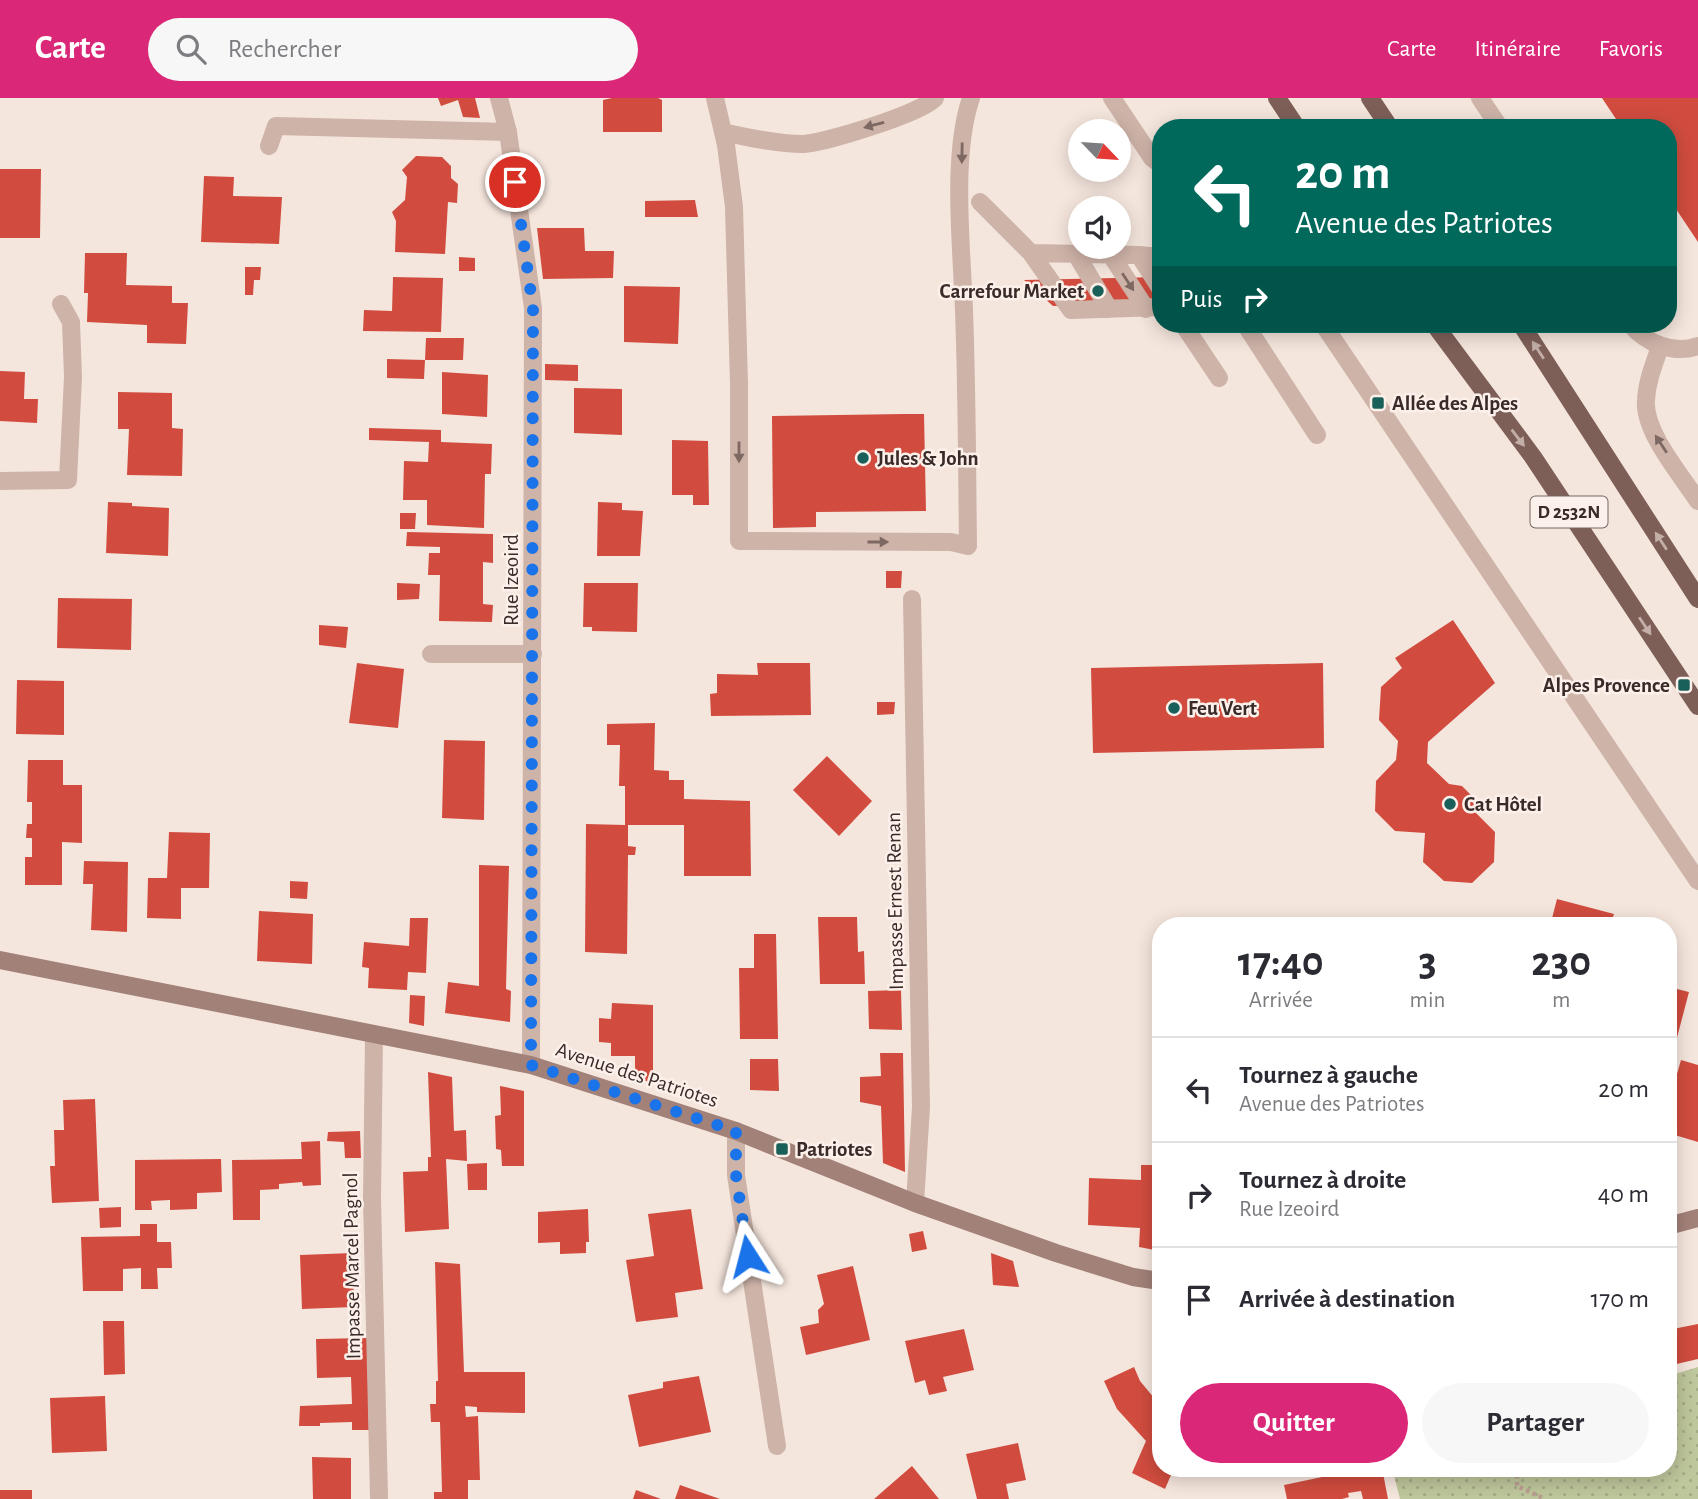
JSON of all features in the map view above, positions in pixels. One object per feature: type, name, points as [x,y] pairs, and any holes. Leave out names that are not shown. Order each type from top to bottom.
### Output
[{"type":"main road","points":[[1277,98],[1291,119]]},
{"type":"main road","points":[[1370,98],[1384,119]]},
{"type":"main road","name":"D 2532N","points":[[1441,333],[1532,457],[1698,706]]},
{"type":"main road","name":"D 2532N","points":[[1527,333],[1698,598]]},
{"type":"street","name":"Rue Izeoird","points":[[499,98],[508,132],[533,308],[531,1065]]},
{"type":"street","points":[[715,98],[734,207],[739,384],[739,541],[951,542],[968,546],[967,381],[961,209],[962,139],[971,98]]},
{"type":"street","points":[[723,132],[753,139],[806,144],[899,118],[930,104],[936,98]]},
{"type":"street","points":[[1112,98],[1152,158]]},
{"type":"street","points":[[1480,98],[1494,119]]},
{"type":"street","points":[[269,146],[276,126],[508,132]]},
{"type":"street","points":[[980,202],[1031,253],[1072,310],[1152,308]]},
{"type":"street","points":[[1031,253],[1068,254]]},
{"type":"street","points":[[1131,255],[1152,256]]},
{"type":"street","points":[[1139,255],[1152,275]]},
{"type":"street","points":[[1079,259],[1109,309]]},
{"type":"street","points":[[1114,259],[1152,307]]},
{"type":"street","points":[[0,481],[68,480],[73,377],[71,322],[61,304]]},
{"type":"street","points":[[1191,333],[1219,378]]},
{"type":"street","points":[[1251,333],[1317,435]]},
{"type":"street","points":[[1329,333],[1698,881]]},
{"type":"street","points":[[1638,333],[1660,346],[1698,346]]},
{"type":"street","points":[[1660,346],[1648,382],[1645,403],[1650,428],[1698,501]]},
{"type":"street","name":"Impasse Ernest Renan","points":[[912,599],[920,1107],[915,1203]]},
{"type":"street","points":[[431,654],[533,654]]},
{"type":"street","name":"Avenue des Patriotes","points":[[0,960],[531,1065],[736,1131],[915,1203],[1056,1253],[1133,1277],[1152,1280]]},
{"type":"street","name":"Impasse Marcel Pagnol","points":[[374,1035],[372,1199],[379,1497]]},
{"type":"street","points":[[736,1131],[736,1175],[777,1446]]},
{"type":"street","points":[[1677,1224],[1698,1219]]},
{"type":"path","points":[[1517,1477],[1517,1486],[1545,1499]]},
{"type":"green space","points":[[1698,1367],[1698,1499],[1400,1499],[1394,1477],[1677,1477],[1677,1373]]},
{"type":"building","points":[[438,98],[475,98],[480,118],[463,117],[458,100],[441,106]]},
{"type":"building","points":[[1602,98],[1698,98],[1698,242],[1677,210],[1677,119],[1616,119]]},
{"type":"building","points":[[603,100],[662,100],[662,132],[603,132]]},
{"type":"building","points":[[416,156],[442,157],[451,166],[451,178],[458,184],[457,203],[448,202],[445,254],[395,252],[396,221],[392,212],[405,200],[407,177],[402,170]]},
{"type":"building","points":[[0,169],[41,169],[40,238],[0,238]]},
{"type":"building","points":[[204,176],[234,177],[233,196],[282,197],[279,244],[201,242]]},
{"type":"building","points":[[695,200],[698,217],[645,217],[645,201]]},
{"type":"building","points":[[537,228],[584,228],[585,251],[614,251],[613,278],[543,279]]},
{"type":"building","points":[[85,253],[127,253],[126,285],[172,286],[172,303],[188,303],[186,344],[147,343],[147,325],[87,322],[88,293],[84,293]]},
{"type":"building","points":[[459,257],[475,258],[475,271],[459,271]]},
{"type":"building","points":[[245,267],[261,267],[260,280],[254,280],[253,295],[245,295]]},
{"type":"building","points":[[393,277],[443,278],[441,332],[363,331],[364,310],[392,311]]},
{"type":"building","name":"Carrefour Market","points":[[1152,277],[1152,302],[1053,306],[1024,280]]},
{"type":"building","points":[[624,286],[680,287],[678,344],[624,342]]},
{"type":"building","points":[[426,338],[464,338],[463,360],[425,360]]},
{"type":"building","points":[[387,359],[425,360],[424,379],[387,378]]},
{"type":"building","points":[[545,364],[578,365],[578,381],[545,380]]},
{"type":"building","points":[[0,371],[25,372],[24,399],[38,399],[37,423],[0,421]]},
{"type":"building","points":[[442,372],[488,375],[487,417],[442,414]]},
{"type":"building","points":[[574,388],[622,389],[622,435],[574,433]]},
{"type":"building","points":[[118,392],[172,393],[172,428],[183,429],[182,476],[127,475],[129,429],[118,429]]},
{"type":"building","name":"Jules & John","points":[[924,414],[926,511],[816,512],[816,527],[773,528],[772,416]]},
{"type":"building","points":[[369,428],[441,430],[441,442],[492,444],[491,474],[485,474],[484,528],[427,525],[427,500],[403,500],[404,461],[428,462],[429,442],[369,440]]},
{"type":"building","points":[[672,440],[708,441],[709,505],[693,505],[693,495],[672,495]]},
{"type":"building","points":[[108,502],[169,508],[168,556],[106,553]]},
{"type":"building","points":[[598,502],[622,503],[622,510],[643,511],[640,556],[597,556]]},
{"type":"building","points":[[400,513],[416,513],[415,529],[400,529]]},
{"type":"building","points":[[407,532],[493,534],[493,563],[483,562],[483,604],[493,605],[492,622],[439,621],[440,575],[428,575],[429,553],[440,553],[440,547],[406,546]]},
{"type":"building","points":[[886,571],[902,571],[901,588],[886,588]]},
{"type":"building","points":[[397,583],[420,584],[419,599],[397,600]]},
{"type":"building","points":[[584,583],[638,583],[637,632],[592,631],[592,627],[583,627]]},
{"type":"building","points":[[58,598],[132,599],[131,650],[57,648]]},
{"type":"building","points":[[1453,620],[1495,683],[1428,742],[1427,763],[1449,784],[1462,786],[1476,800],[1475,812],[1495,832],[1494,862],[1472,883],[1444,881],[1423,862],[1425,833],[1395,831],[1375,811],[1376,781],[1396,760],[1398,741],[1379,720],[1381,687],[1402,668],[1395,658]]},
{"type":"building","points":[[319,625],[348,627],[346,648],[319,645]]},
{"type":"building","points":[[357,663],[404,669],[398,728],[349,723]]},
{"type":"building","points":[[757,663],[810,663],[811,715],[711,716],[710,694],[717,693],[717,674],[758,675]]},
{"type":"building","name":"Feu Vert","points":[[1323,663],[1324,748],[1093,753],[1091,668]]},
{"type":"building","points":[[17,680],[64,681],[64,735],[16,734]]},
{"type":"building","points":[[877,702],[895,702],[894,714],[877,715]]},
{"type":"building","points":[[655,723],[654,770],[669,771],[669,780],[684,780],[684,799],[750,801],[751,876],[684,876],[684,825],[628,825],[628,846],[636,847],[635,855],[628,855],[627,954],[585,952],[586,824],[625,825],[625,786],[619,786],[620,745],[607,745],[607,724]]},
{"type":"building","points":[[444,740],[485,741],[484,820],[442,818]]},
{"type":"building","points":[[827,756],[872,801],[839,836],[793,790]]},
{"type":"building","points":[[28,760],[63,760],[63,785],[82,785],[82,843],[62,842],[62,885],[25,885],[25,857],[32,857],[32,838],[26,838],[27,824],[32,824],[32,802],[27,802]]},
{"type":"building","points":[[169,832],[210,833],[209,888],[181,888],[181,919],[147,918],[148,878],[167,878]]},
{"type":"building","points":[[84,861],[128,862],[127,932],[91,930],[93,884],[83,884]]},
{"type":"building","points":[[479,865],[509,866],[506,989],[511,991],[510,1022],[445,1013],[448,982],[479,986]]},
{"type":"building","points":[[290,881],[308,882],[307,899],[290,898]]},
{"type":"building","points":[[1557,899],[1614,914],[1613,917],[1552,917]]},
{"type":"building","points":[[259,911],[313,914],[312,964],[257,961]]},
{"type":"building","points":[[818,917],[857,917],[858,952],[864,951],[865,984],[820,984]]},
{"type":"building","points":[[410,918],[428,918],[426,973],[408,972],[407,990],[368,988],[369,968],[362,967],[364,942],[409,946]]},
{"type":"building","points":[[754,934],[776,934],[778,1039],[740,1039],[739,968],[754,968]]},
{"type":"building","points":[[1677,989],[1689,992],[1677,1038]]},
{"type":"building","points":[[901,990],[902,1030],[869,1029],[868,991]]},
{"type":"building","points":[[410,995],[425,996],[424,1026],[409,1023]]},
{"type":"building","points":[[612,1003],[653,1005],[653,1083],[635,1078],[635,1056],[611,1056],[611,1043],[599,1042],[599,1018],[611,1019]]},
{"type":"building","points":[[880,1053],[903,1053],[905,1172],[883,1163],[881,1106],[860,1102],[860,1077],[881,1076]]},
{"type":"building","points":[[750,1059],[778,1059],[779,1091],[750,1090]]},
{"type":"building","points":[[1681,1060],[1698,1065],[1698,1142],[1677,1136],[1677,1074]]},
{"type":"building","points":[[428,1072],[452,1077],[454,1131],[466,1130],[467,1161],[446,1159],[449,1229],[405,1232],[403,1172],[428,1171],[428,1157],[431,1157]]},
{"type":"building","points":[[500,1086],[524,1091],[524,1166],[502,1166],[501,1150],[496,1149],[495,1116],[501,1115]]},
{"type":"building","points":[[95,1099],[99,1201],[52,1203],[50,1166],[55,1166],[54,1130],[64,1130],[63,1100]]},
{"type":"building","points":[[360,1131],[361,1158],[345,1158],[344,1142],[327,1141],[328,1132]]},
{"type":"building","points":[[320,1141],[321,1185],[303,1186],[302,1182],[279,1184],[279,1189],[260,1190],[260,1220],[233,1220],[232,1160],[302,1159],[301,1142]]},
{"type":"building","points":[[221,1159],[222,1192],[197,1193],[197,1209],[170,1210],[170,1200],[151,1201],[152,1210],[135,1210],[135,1160]]},
{"type":"building","points":[[487,1163],[487,1190],[468,1190],[467,1164]]},
{"type":"building","points":[[1141,1165],[1152,1165],[1152,1249],[1139,1247],[1140,1228],[1088,1225],[1089,1178],[1141,1180]]},
{"type":"building","points":[[121,1207],[121,1227],[100,1228],[99,1208]]},
{"type":"building","points":[[588,1209],[589,1242],[586,1242],[586,1253],[560,1254],[560,1242],[538,1243],[538,1212]]},
{"type":"building","points":[[691,1209],[703,1289],[675,1293],[678,1317],[636,1322],[626,1260],[654,1256],[648,1214]]},
{"type":"building","points":[[140,1224],[157,1224],[157,1242],[171,1242],[172,1268],[157,1268],[158,1289],[141,1289],[141,1268],[123,1269],[123,1291],[83,1291],[81,1237],[140,1236]]},
{"type":"building","points":[[923,1231],[927,1249],[912,1252],[909,1234]]},
{"type":"building","points":[[353,1253],[354,1307],[302,1309],[300,1255]]},
{"type":"building","points":[[991,1253],[1013,1261],[1019,1287],[993,1285]]},
{"type":"building","points":[[435,1262],[460,1264],[464,1372],[525,1372],[525,1413],[477,1412],[477,1407],[465,1406],[466,1417],[478,1416],[480,1480],[468,1480],[468,1499],[434,1499],[434,1492],[442,1492],[440,1422],[431,1422],[430,1404],[436,1404],[438,1381]]},
{"type":"building","points":[[853,1266],[870,1340],[806,1355],[800,1327],[819,1323],[818,1310],[824,1304],[817,1275]]},
{"type":"building","points":[[103,1321],[124,1321],[125,1374],[104,1375]]},
{"type":"building","points":[[1698,1324],[1698,1359],[1677,1364],[1677,1328]]},
{"type":"building","points":[[964,1329],[974,1370],[943,1377],[947,1391],[929,1395],[925,1380],[915,1383],[905,1341]]},
{"type":"building","points":[[367,1338],[369,1430],[352,1430],[352,1422],[299,1426],[300,1406],[352,1404],[351,1377],[317,1378],[316,1339]]},
{"type":"building","points":[[1134,1367],[1140,1381],[1152,1395],[1152,1477],[1170,1477],[1165,1489],[1132,1473],[1146,1441],[1117,1409],[1104,1381]]},
{"type":"building","points":[[699,1376],[711,1432],[639,1447],[628,1395],[663,1388],[663,1382]]},
{"type":"building","points":[[105,1396],[107,1451],[52,1453],[50,1398]]},
{"type":"building","points":[[1018,1443],[1026,1480],[1006,1484],[1009,1499],[977,1499],[966,1454]]},
{"type":"building","points":[[312,1457],[351,1458],[351,1499],[313,1499]]},
{"type":"building","points":[[912,1466],[939,1499],[874,1499]]},
{"type":"building","points":[[1322,1477],[1384,1477],[1388,1499],[1363,1499],[1361,1491],[1348,1493],[1349,1497],[1342,1499],[1287,1499],[1284,1485]]},
{"type":"building","points":[[680,1485],[720,1499],[675,1499]]},
{"type":"building","points":[[0,1490],[32,1490],[32,1499],[0,1499]]},
{"type":"building","points":[[636,1490],[661,1499],[633,1499]]},
{"type":"place","name":"Carrefour Market","points":[[1098,291]]},
{"type":"place","name":"Allée des Alpes","points":[[1378,403]]},
{"type":"place","name":"Jules & John","points":[[863,458]]},
{"type":"place","name":"Alpes Provence","points":[[1684,685]]},
{"type":"place","name":"Feu Vert","points":[[1174,708]]},
{"type":"place","name":"Cat Hôtel","points":[[1450,804]]},
{"type":"place","name":"Patriotes","points":[[782,1149]]},
{"type":"route","points":[[515,182],[533,308],[531,1065],[736,1131],[736,1175],[748,1256]]}]
